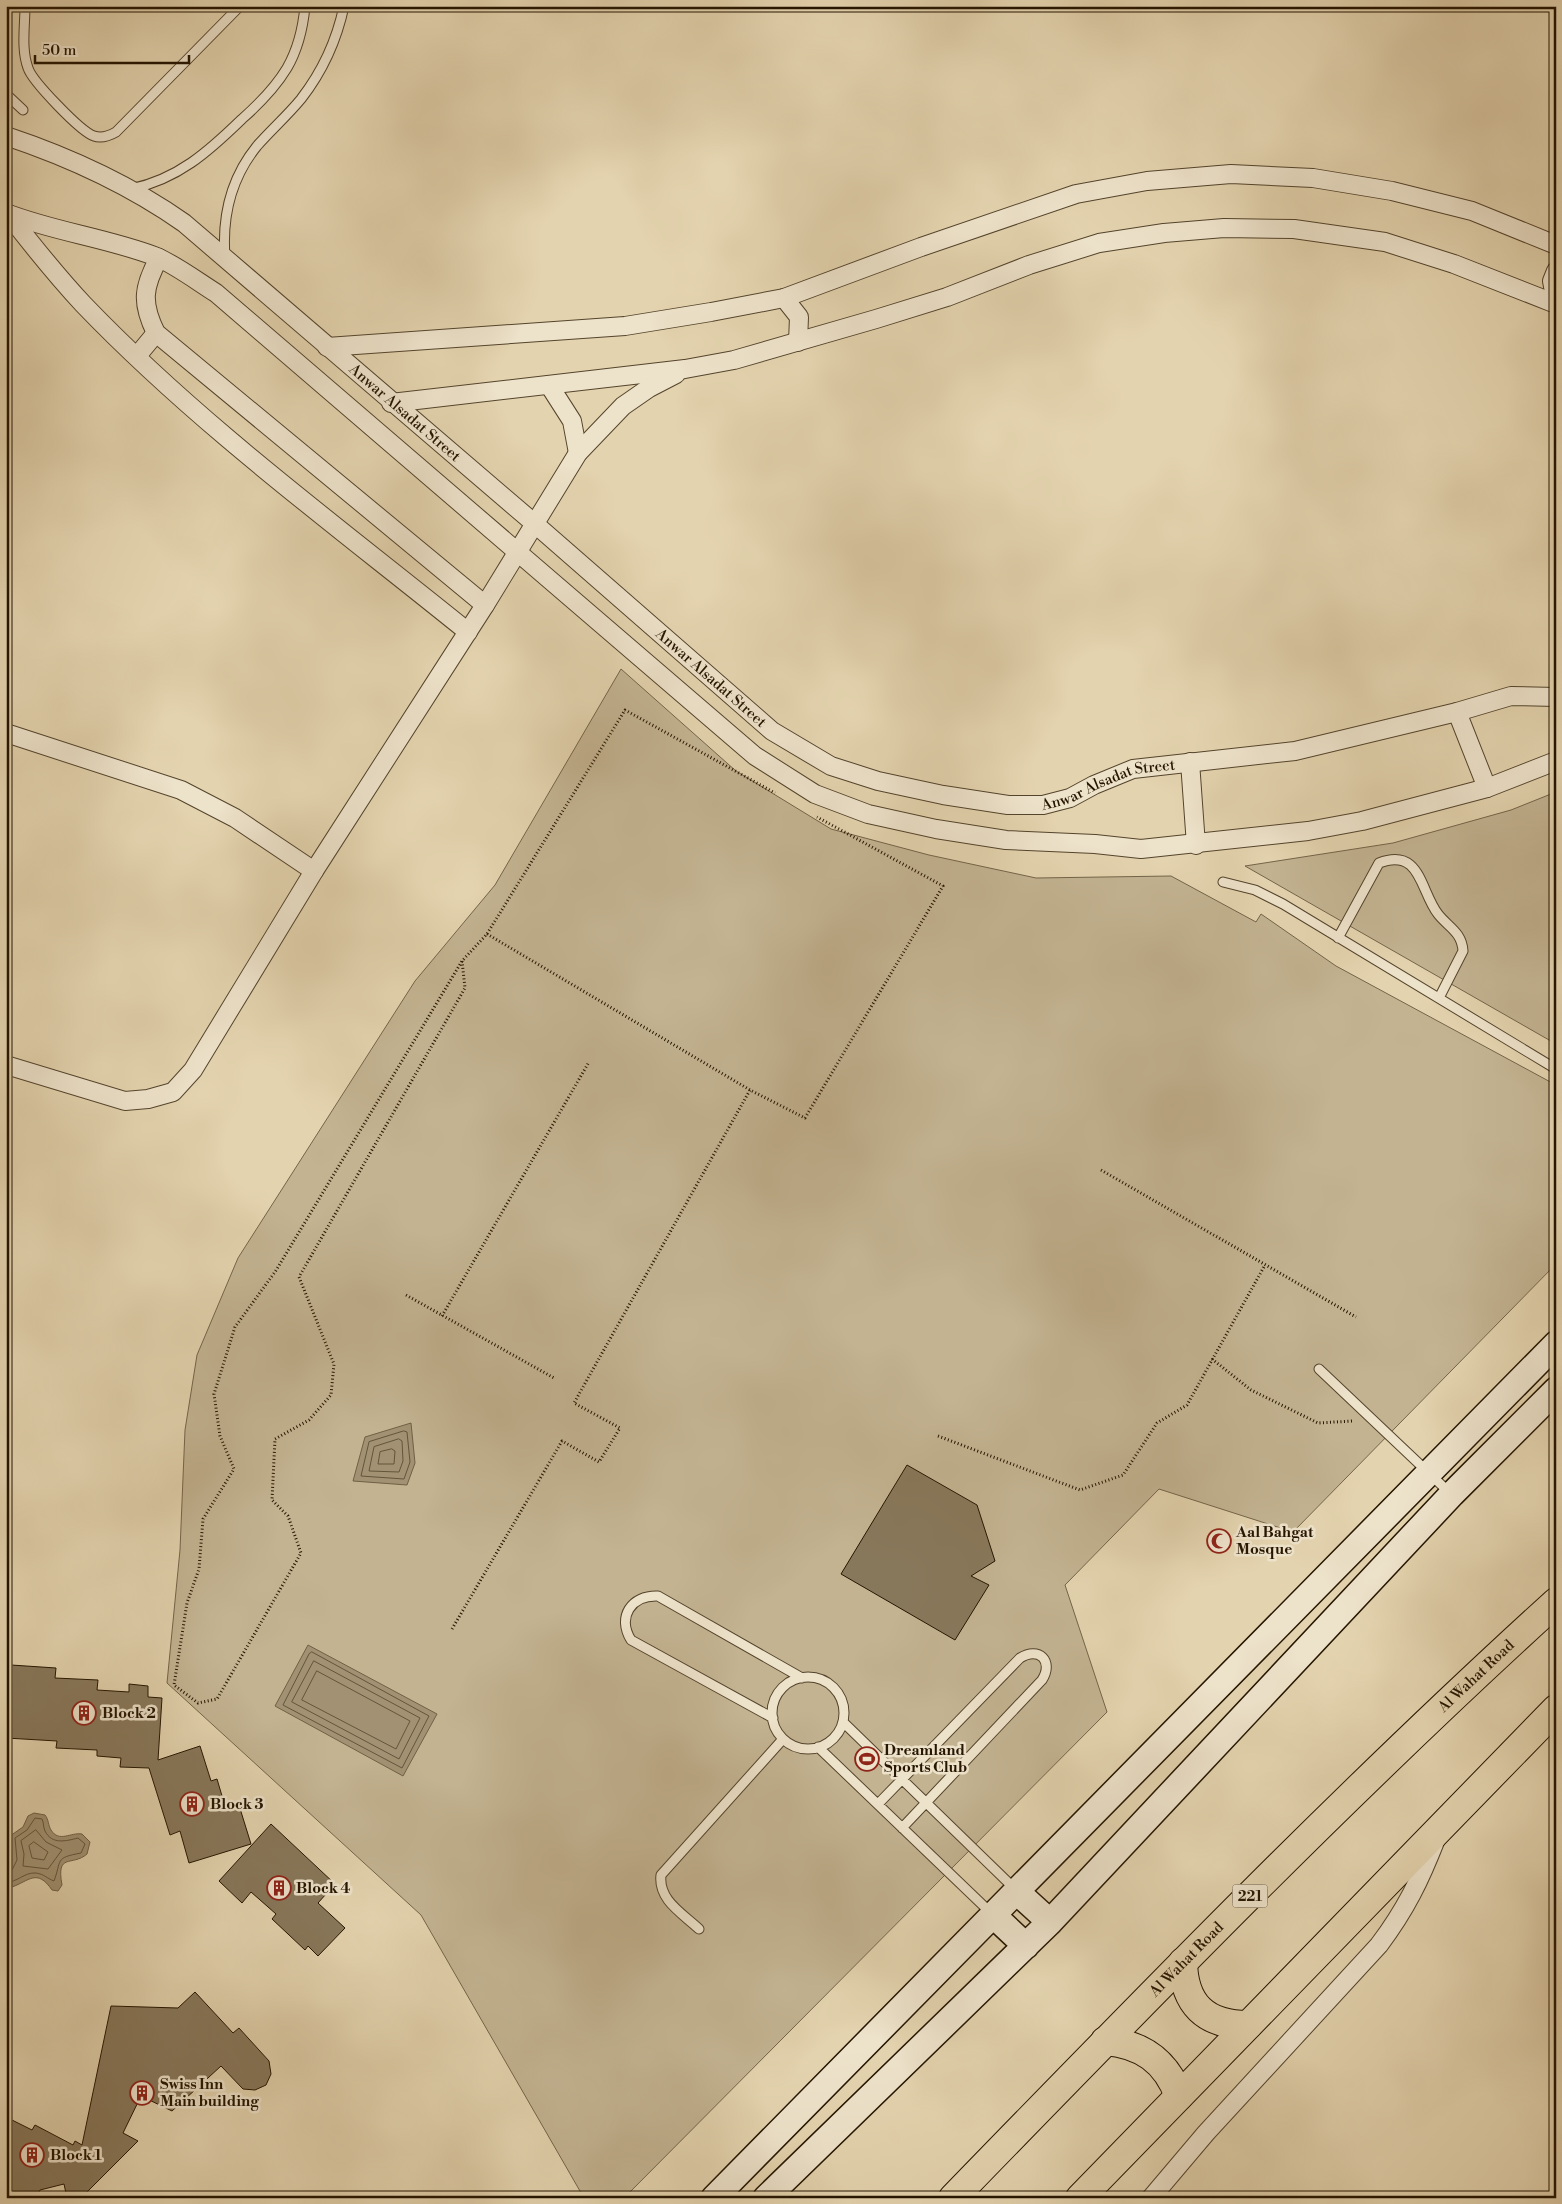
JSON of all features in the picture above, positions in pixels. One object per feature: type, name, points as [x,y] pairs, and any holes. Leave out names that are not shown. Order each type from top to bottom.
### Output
[{"type":"highway","name":"Al Wahat Road","points":[[953,2198],[1183,1962],[1455,1694],[1556,1602]]},
{"type":"highway","points":[[1080,2198],[1556,1709]]},
{"type":"highway","points":[[1183,1962],[1183,1979],[1189,1996],[1200,2010],[1214,2020],[1230,2025],[1248,2025]]},
{"type":"highway","points":[[1105,2041],[1122,2042],[1138,2047],[1152,2055],[1164,2066],[1173,2080],[1179,2096]]},
{"type":"street","name":"Anwar Alsadat Street","points":[[6,136],[55,154],[130,189],[184,223],[327,348],[536,524],[772,731],[831,766],[878,781],[944,795],[1008,805],[1043,805],[1070,798],[1094,785],[1133,769],[1295,751],[1456,712],[1511,696],[1556,697]]},
{"type":"street","points":[[327,348],[625,326],[784,298],[920,247],[1076,194],[1147,181],[1231,174],[1313,178],[1392,190],[1472,211],[1556,245]]},
{"type":"street","name":"Anwar Alsadat Street","points":[[7,214],[80,236],[114,242],[159,258],[216,293],[755,756],[815,794],[868,814],[936,829],[1006,840],[1095,844],[1141,849],[1196,845],[1308,831],[1362,821],[1487,788],[1556,762]]},
{"type":"street","points":[[7,214],[83,304],[137,356],[221,432],[468,632]]},
{"type":"street","points":[[392,403],[686,369],[734,360],[947,297],[1029,265],[1099,244],[1164,233],[1224,228],[1294,229],[1385,242],[1454,264],[1556,304]]},
{"type":"street","points":[[159,258],[149,277],[145,299],[147,316],[156,333],[485,605]]},
{"type":"street","points":[[1556,271],[1552,281],[1556,304]]},
{"type":"street","points":[[784,298],[800,318],[798,342]]},
{"type":"street","points":[[137,356],[156,333]]},
{"type":"street","points":[[6,1065],[124,1101],[148,1099],[173,1092],[193,1070],[314,871],[468,632],[578,453],[623,406],[649,388],[686,369]]},
{"type":"street","points":[[549,385],[572,420],[578,453]]},
{"type":"street","points":[[1456,712],[1487,788]]},
{"type":"street","points":[[6,733],[181,790],[235,818],[314,871]]},
{"type":"street","points":[[1190,762],[1196,845]]},
{"type":"street","points":[[714,2198],[1556,1344]]},
{"type":"street","points":[[766,2198],[1050,1922],[1452,1494],[1556,1390]]},
{"type":"street","points":[[1151,2198],[1206,2133],[1379,1945],[1402,1914],[1421,1877],[1441,1827]]},
{"type":"street","points":[[1016,1891],[1050,1922]]},
{"type":"street","points":[[993,1915],[1026,1946]]},
{"type":"lane","points":[[6,9],[9,6]]},
{"type":"lane","points":[[25,6],[25,59],[30,74],[40,87],[86,132],[97,138],[116,132],[240,6]]},
{"type":"lane","points":[[130,189],[162,180],[192,164],[267,96],[283,74],[296,50],[305,6]]},
{"type":"lane","points":[[225,257],[224,240],[228,207],[239,175],[257,147],[289,114],[314,80],[334,39],[344,6]]},
{"type":"lane","points":[[6,94],[23,110]]},
{"type":"lane","points":[[1338,938],[1379,863],[1398,860],[1408,864],[1421,877],[1431,904],[1438,915],[1458,933],[1463,944],[1463,951],[1438,998]]},
{"type":"lane","points":[[1223,882],[1255,890],[1556,1069]]},
{"type":"lane","points":[[1319,1369],[1452,1494]]},
{"type":"lane","points":[[773,1718],[631,1640],[625,1626],[628,1610],[640,1598],[658,1596],[802,1678]]},
{"type":"lane","points":[[878,1804],[1020,1658],[1027,1654],[1035,1653],[1042,1658],[1046,1665],[1047,1673],[1042,1680],[902,1828]]},
{"type":"lane","points":[[802,1678],[822,1680],[834,1688],[842,1701],[843,1722],[834,1738],[818,1747],[799,1748],[783,1739],[773,1718],[776,1697],[791,1681],[802,1678]]},
{"type":"lane","points":[[843,1722],[1016,1891]]},
{"type":"lane","points":[[699,1928],[662,1894],[661,1875],[783,1739]]},
{"type":"lane","points":[[818,1747],[993,1915]]},
{"type":"path","points":[[462,961],[465,988],[299,1277],[334,1364],[331,1395],[309,1420],[275,1439],[272,1500],[288,1516],[301,1553],[217,1699],[198,1703],[174,1684],[187,1603],[199,1569],[203,1520],[234,1469],[220,1436],[214,1394],[235,1327],[275,1272],[462,961],[487,934],[625,710],[780,796]]},
{"type":"path","points":[[487,934],[750,1090],[805,1118],[943,886],[814,815]]},
{"type":"path","points":[[442,1316],[589,1062]]},
{"type":"path","points":[[452,1629],[562,1441],[599,1462],[620,1428],[574,1403],[750,1090]]},
{"type":"path","points":[[1101,1170],[1356,1317]]},
{"type":"path","points":[[938,1436],[1080,1490],[1123,1475],[1157,1422],[1187,1404],[1265,1265]]},
{"type":"path","points":[[406,1295],[554,1378]]},
{"type":"path","points":[[1212,1359],[1251,1390],[1318,1423],[1352,1421],[1378,1425]]},
{"type":"shaded area","points":[[621,669],[736,771],[831,829],[929,855],[1036,878],[1171,876],[1256,922],[1261,914],[1336,966],[1556,1085],[1556,1264],[1293,1532],[1159,1489],[1065,1585],[1107,1712],[624,2198],[584,2198],[421,1915],[167,1683],[180,1550],[185,1430],[197,1355],[238,1258],[415,981],[495,885]]},
{"type":"shaded area","points":[[1556,792],[1556,1044],[1245,866],[1393,843],[1511,810]]},
{"type":"water","points":[[411,1423],[415,1463],[407,1485],[353,1481],[365,1437]]},
{"type":"water","points":[[308,1645],[437,1714],[403,1776],[275,1706]]},
{"type":"water","points":[[34,1813],[45,1815],[54,1834],[61,1836],[82,1834],[90,1842],[87,1854],[63,1864],[61,1868],[62,1885],[58,1891],[52,1890],[42,1879],[37,1878],[12,1887],[6,1886],[6,1870],[12,1860],[9,1846],[10,1836],[23,1827],[28,1816]]},
{"type":"building","points":[[907,1465],[977,1505],[995,1561],[971,1576],[989,1585],[955,1640],[841,1574]]},
{"type":"building","points":[[11,1665],[56,1668],[55,1678],[98,1680],[97,1690],[129,1692],[129,1684],[148,1686],[148,1697],[162,1698],[158,1760],[200,1746],[211,1781],[217,1779],[225,1806],[238,1802],[251,1844],[189,1863],[180,1831],[170,1835],[149,1768],[120,1767],[121,1758],[97,1756],[97,1750],[56,1748],[57,1741],[6,1738],[6,1670],[10,1670]]},
{"type":"building","name":"Block 4","points":[[271,1824],[335,1884],[318,1903],[345,1928],[318,1956],[308,1946],[305,1950],[272,1919],[276,1914],[251,1892],[242,1903],[219,1881]]},
{"type":"building","name":"Swiss Inn Main building","points":[[195,1992],[233,2033],[239,2028],[269,2061],[271,2074],[266,2085],[255,2090],[243,2089],[221,2066],[172,2111],[141,2096],[123,2133],[138,2141],[81,2198],[67,2198],[64,2184],[40,2190],[36,2198],[6,2198],[6,2117],[32,2130],[35,2125],[73,2145],[75,2141],[82,2145],[111,2006],[178,2008]]},
{"type":"place","name":"Aal Bahgat Mosque","points":[[1219,1541]]},
{"type":"place","name":"Block 2","points":[[84,1713]]},
{"type":"place","name":"Dreamland Sports Club","points":[[867,1759]]},
{"type":"place","name":"Block 3","points":[[192,1804]]},
{"type":"place","name":"Block 4","points":[[279,1888]]},
{"type":"place","name":"Swiss Inn Main building","points":[[142,2093]]},
{"type":"place","name":"Block 1","points":[[32,2155]]}]
